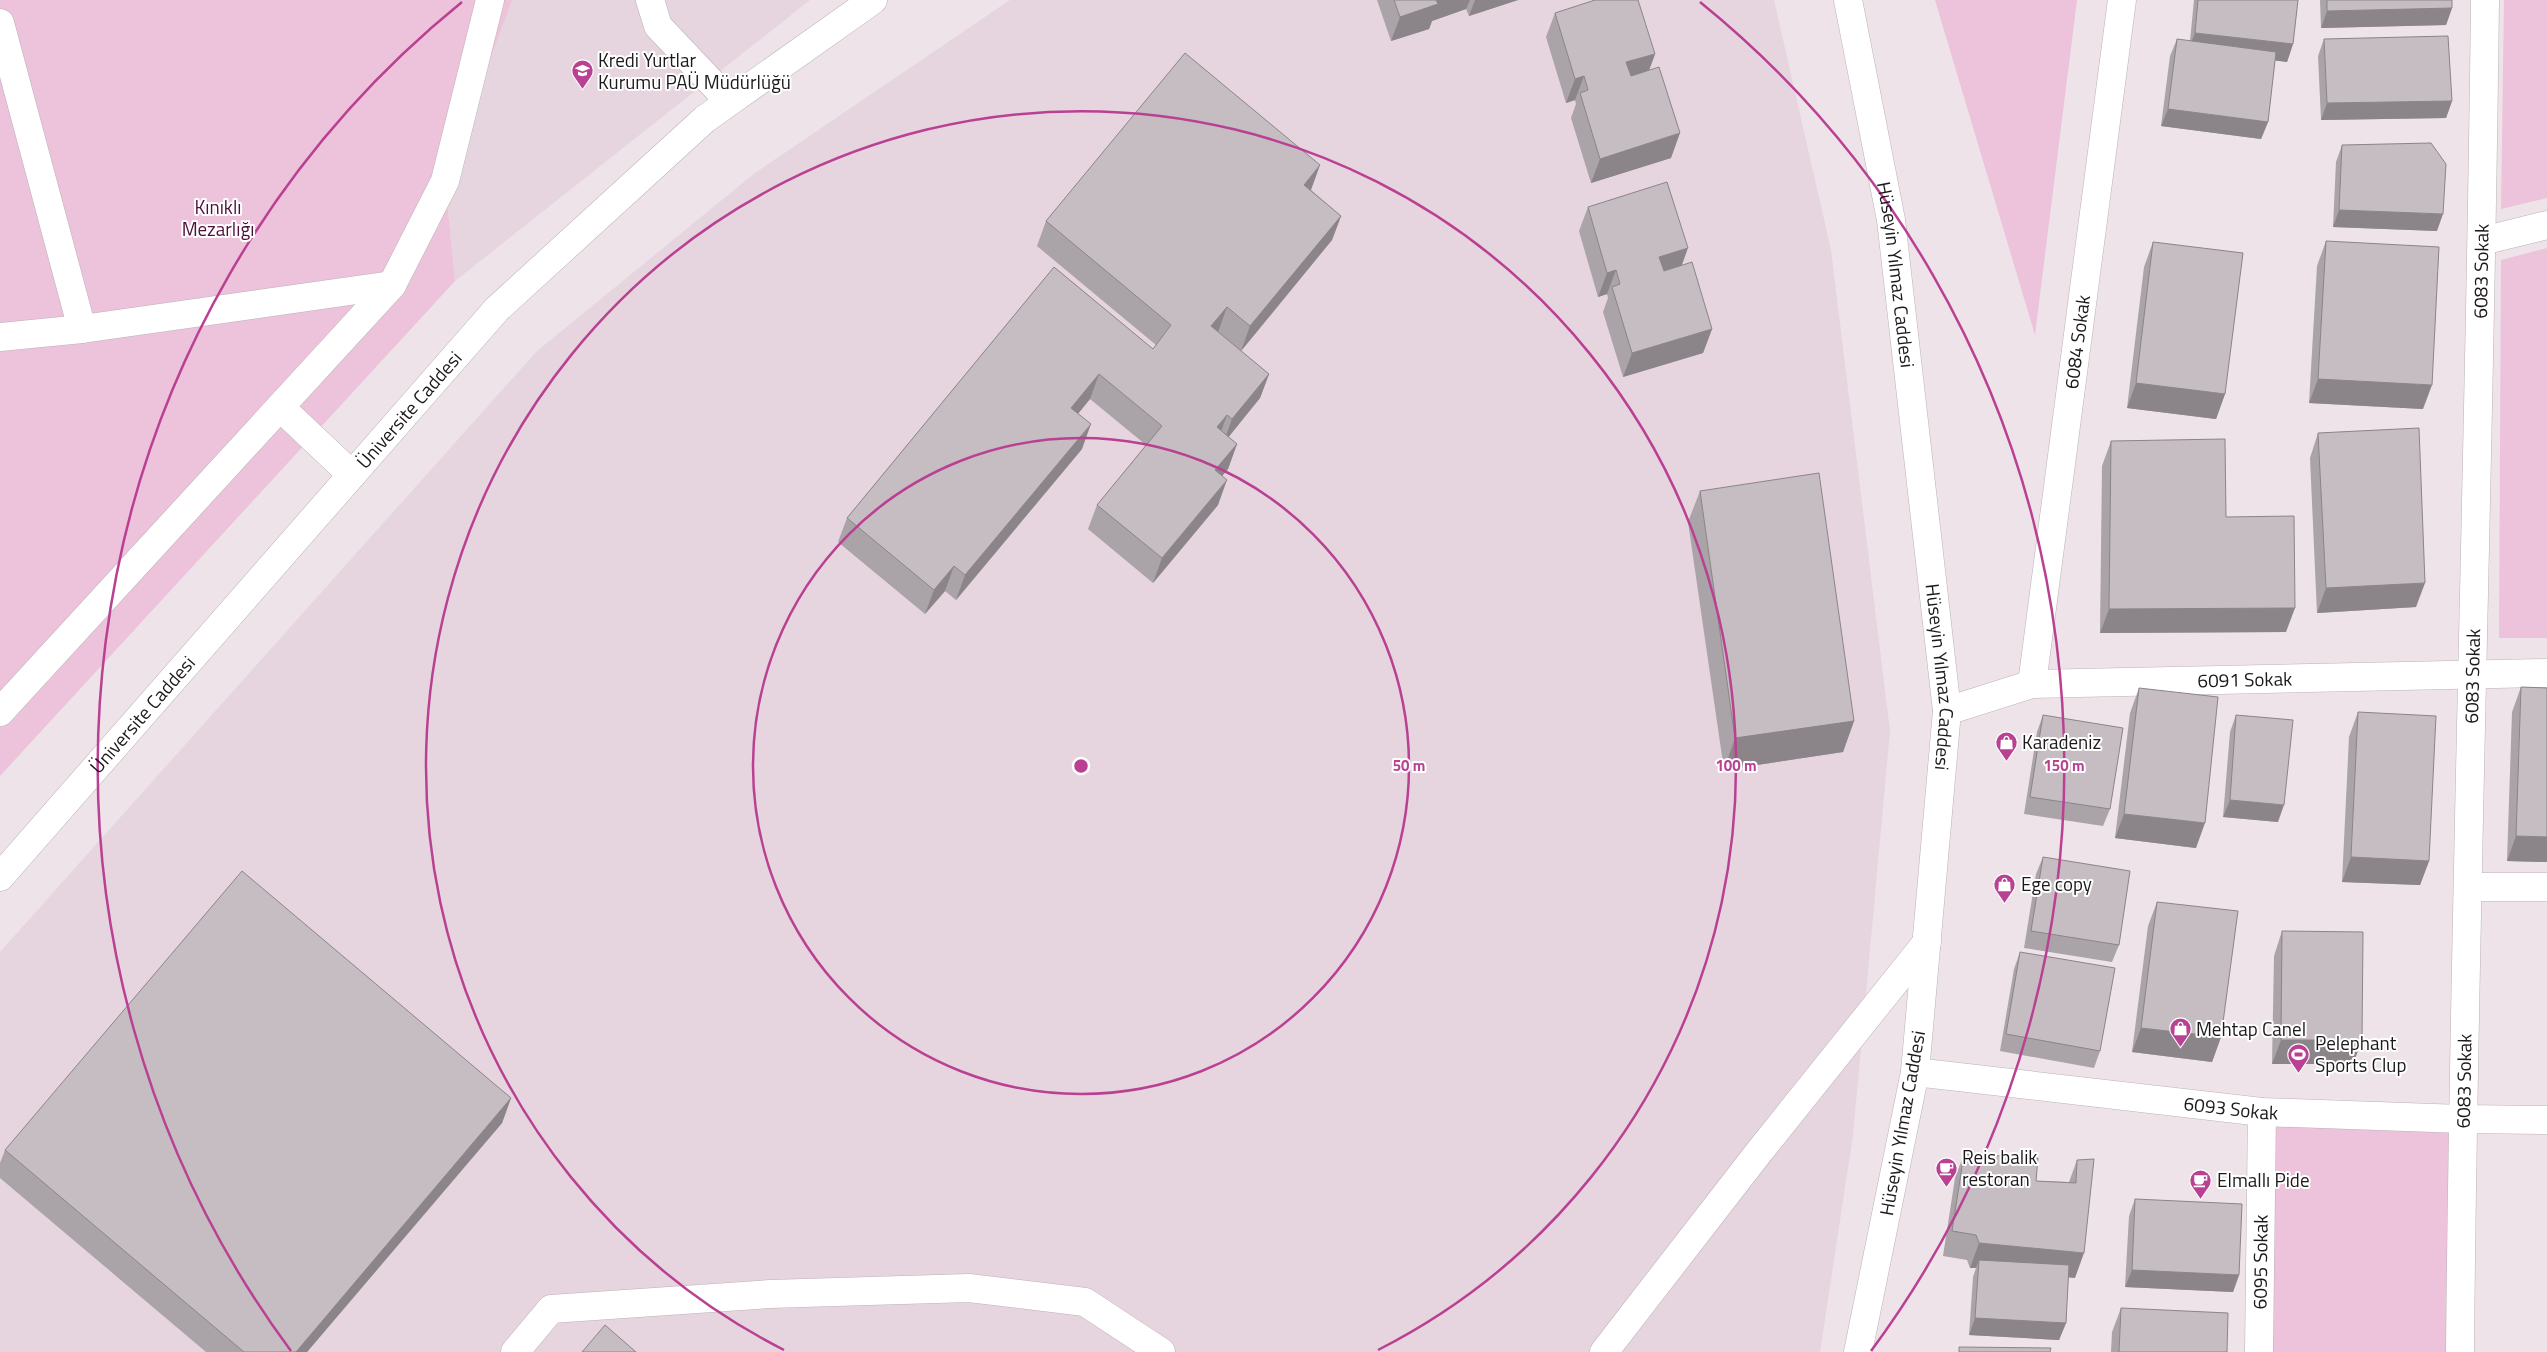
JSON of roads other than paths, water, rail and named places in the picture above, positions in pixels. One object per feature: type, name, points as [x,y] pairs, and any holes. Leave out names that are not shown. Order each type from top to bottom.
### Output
[{"type":"street","points":[[0,712],[392,285],[445,180],[490,0]]},
{"type":"street","points":[[650,0],[658,26],[729,101]]},
{"type":"street","name":"Üniversite Caddesi","points":[[0,877],[497,309],[705,119],[873,0]]},
{"type":"street","name":"Hüseyin Yılmaz Caddesi","points":[[1848,0],[1891,220],[1947,710],[1915,1072],[1858,1352]]},
{"type":"street","name":"6084 Sokak","points":[[2032,684],[2122,0]]},
{"type":"street","name":"6083 Sokak","points":[[2460,1352],[2462,1120],[2482,241],[2485,0]]},
{"type":"street","points":[[0,23],[82,329]]},
{"type":"street","points":[[2482,241],[2547,225]]},
{"type":"street","points":[[0,337],[82,329],[392,285]]},
{"type":"street","points":[[280,407],[352,475]]},
{"type":"street","name":"6091 Sokak","points":[[1947,710],[2032,684],[2547,673]]},
{"type":"street","points":[[2468,887],[2547,887]]},
{"type":"street","points":[[1604,1352],[1759,1152],[1927,942]]},
{"type":"street","name":"6093 Sokak","points":[[1915,1072],[2262,1112],[2462,1120],[2547,1120]]},
{"type":"street","name":"6095 Sokak","points":[[2259,1352],[2262,1112]]},
{"type":"street","points":[[515,1352],[550,1310],[770,1294],[969,1288],[1085,1302],[1161,1352]]},
{"type":"street","points":[[2259,1352],[2274,1352]]},
{"type":"place","name":"Kredi Yurtlar Kurumu PAÜ Müdürlüğü","points":[[582,90]]},
{"type":"place","name":"Karadeniz","points":[[2006,761]]},
{"type":"place","name":"Ege copy","points":[[2005,903]]},
{"type":"place","name":"Mehtap Canel","points":[[2180,1048]]},
{"type":"place","name":"Pelephant Sports Clup","points":[[2299,1073]]},
{"type":"place","name":"Reis balik restoran","points":[[1946,1187]]},
{"type":"place","name":"Elmallı Pide","points":[[2201,1199]]},
{"type":"park label","name":"Kınıklı Mezarlığı","points":[[218,218]]}]
